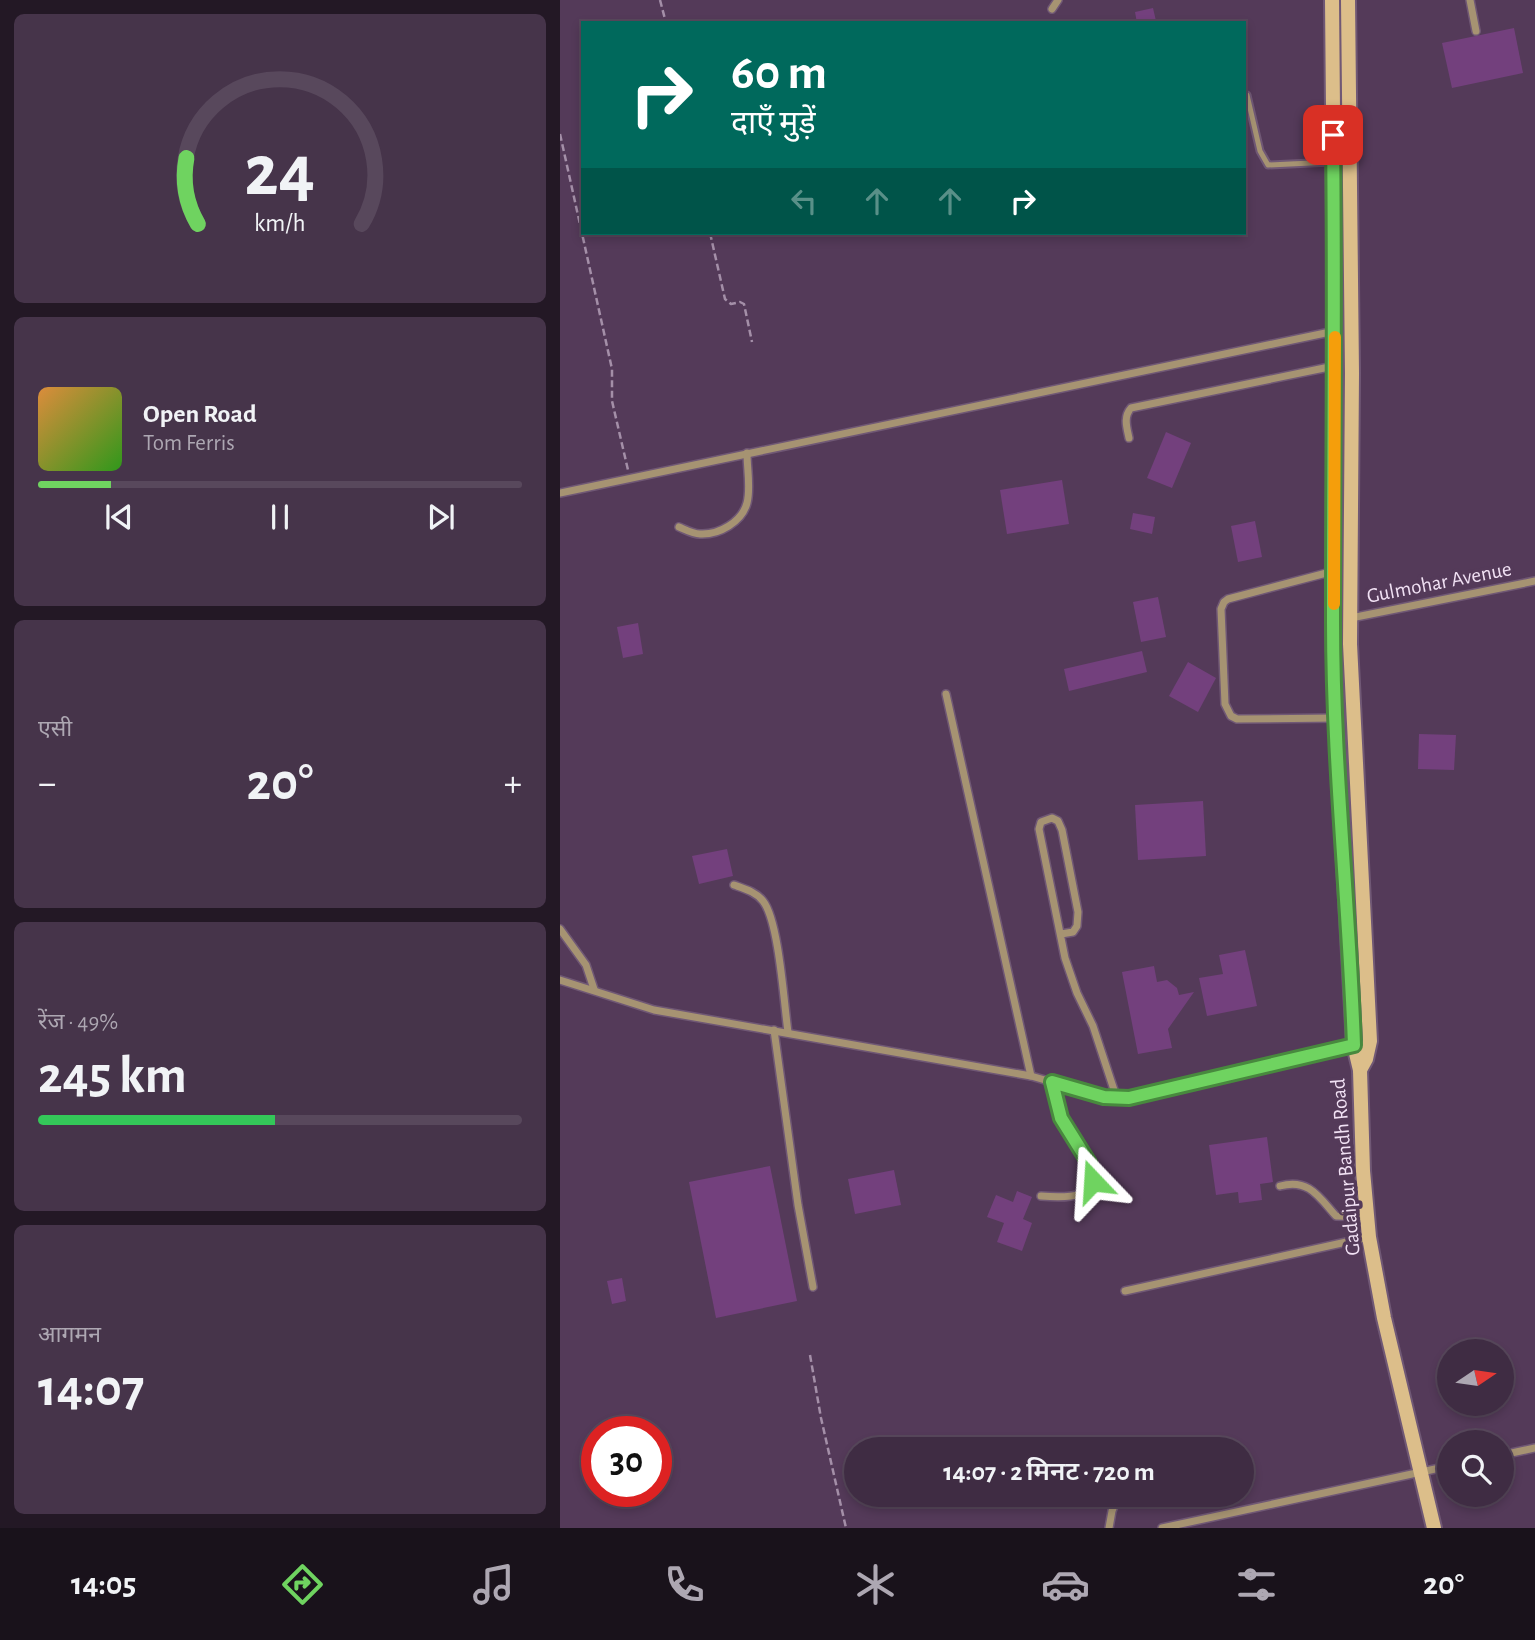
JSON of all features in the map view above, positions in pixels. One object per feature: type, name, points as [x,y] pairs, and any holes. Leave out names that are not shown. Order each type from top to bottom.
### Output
[{"type":"street","points":[[1052,9],[1058,0]]},
{"type":"street","name":"Gadaipur Bandh Road","points":[[1332,0],[1335,331],[1333,622],[1354,1045],[1360,1070],[1363,1171],[1369,1237],[1384,1318],[1434,1528]]},
{"type":"street","points":[[1348,0],[1352,373],[1350,618],[1353,737],[1370,1041],[1360,1070]]},
{"type":"street","points":[[1470,0],[1476,31]]},
{"type":"street","points":[[560,493],[1335,331]]},
{"type":"street","points":[[1129,438],[1126,415],[1131,408],[1334,366]]},
{"type":"street","points":[[679,527],[697,534],[709,533],[731,524],[739,517],[747,503],[747,453]]},
{"type":"street","points":[[1335,571],[1228,599],[1222,609],[1225,704],[1231,716],[1237,719],[1336,718]]},
{"type":"street","name":"Gulmohar Avenue","points":[[1350,618],[1535,581]]},
{"type":"street","points":[[946,694],[1031,1076]]},
{"type":"street","points":[[1061,934],[1073,932],[1077,926],[1079,912],[1062,830],[1058,821],[1052,818],[1041,822],[1039,829],[1061,934],[1069,972],[1093,1026],[1117,1099]]},
{"type":"street","points":[[734,885],[758,896],[766,906],[775,940],[788,1032]]},
{"type":"street","points":[[560,929],[586,965],[594,989]]},
{"type":"street","points":[[560,980],[654,1010],[1031,1076],[1117,1099],[1138,1097],[1354,1045]]},
{"type":"street","points":[[774,1030],[798,1205],[813,1287]]},
{"type":"street","points":[[1041,1196],[1073,1198],[1089,1188],[1093,1181],[1089,1163],[1061,1118],[1052,1082]]},
{"type":"street","points":[[1280,1186],[1292,1183],[1316,1191],[1336,1216],[1367,1217]]},
{"type":"street","points":[[1125,1290],[1369,1237]]},
{"type":"street","points":[[1514,1452],[1535,1448]]},
{"type":"street","points":[[1162,1528],[1437,1469]]},
{"type":"street","points":[[1109,1528],[1114,1507]]},
{"type":"lane","points":[[1247,95],[1259,151],[1268,165],[1333,162]]},
{"type":"path","points":[[660,0],[665,21]]},
{"type":"path","points":[[560,134],[581,231]]},
{"type":"path","points":[[582,235],[611,369],[612,401],[630,478]]},
{"type":"path","points":[[710,235],[725,299],[731,304],[744,304],[752,342]]},
{"type":"path","points":[[810,1354],[821,1418],[846,1528]]},
{"type":"building","points":[[1153,8],[1156,21],[1137,21],[1135,12]]},
{"type":"building","points":[[1514,28],[1523,73],[1452,88],[1442,43]]},
{"type":"building","points":[[1166,432],[1191,443],[1172,488],[1147,478]]},
{"type":"building","points":[[1062,480],[1069,524],[1007,534],[1000,490]]},
{"type":"building","points":[[1133,513],[1155,517],[1152,534],[1130,529]]},
{"type":"building","points":[[1255,521],[1262,557],[1238,562],[1231,526]]},
{"type":"building","points":[[1158,597],[1166,637],[1141,642],[1133,602]]},
{"type":"building","points":[[638,623],[643,654],[623,658],[617,627]]},
{"type":"building","points":[[1142,651],[1147,672],[1069,691],[1064,669]]},
{"type":"building","points":[[1188,662],[1216,678],[1198,712],[1169,696]]},
{"type":"building","points":[[1419,734],[1456,735],[1454,770],[1418,769]]},
{"type":"building","points":[[1203,801],[1206,856],[1138,860],[1135,805]]},
{"type":"building","points":[[727,849],[733,876],[699,884],[692,856]]},
{"type":"building","points":[[1245,950],[1257,1006],[1207,1016],[1199,978],[1223,974],[1219,955]]},
{"type":"building","points":[[1154,966],[1157,982],[1167,980],[1177,988],[1179,995],[1194,992],[1168,1029],[1172,1048],[1138,1054],[1122,972]]},
{"type":"building","points":[[1267,1137],[1273,1182],[1260,1184],[1262,1200],[1239,1203],[1238,1192],[1216,1195],[1209,1145]]},
{"type":"building","points":[[770,1166],[797,1301],[716,1318],[689,1182]]},
{"type":"building","points":[[894,1170],[901,1205],[855,1214],[848,1179]]},
{"type":"building","points":[[1017,1191],[1032,1197],[1023,1219],[1032,1223],[1022,1251],[997,1242],[1004,1223],[987,1217],[996,1195],[1013,1202]]},
{"type":"building","points":[[622,1278],[626,1301],[612,1304],[607,1281]]},
{"type":"slow traffic","points":[[1334,604],[1335,337]]},
{"type":"route","points":[[1093,1181],[1089,1163],[1061,1118],[1052,1082],[1104,1097],[1138,1097],[1354,1045],[1333,622],[1333,135]]}]
